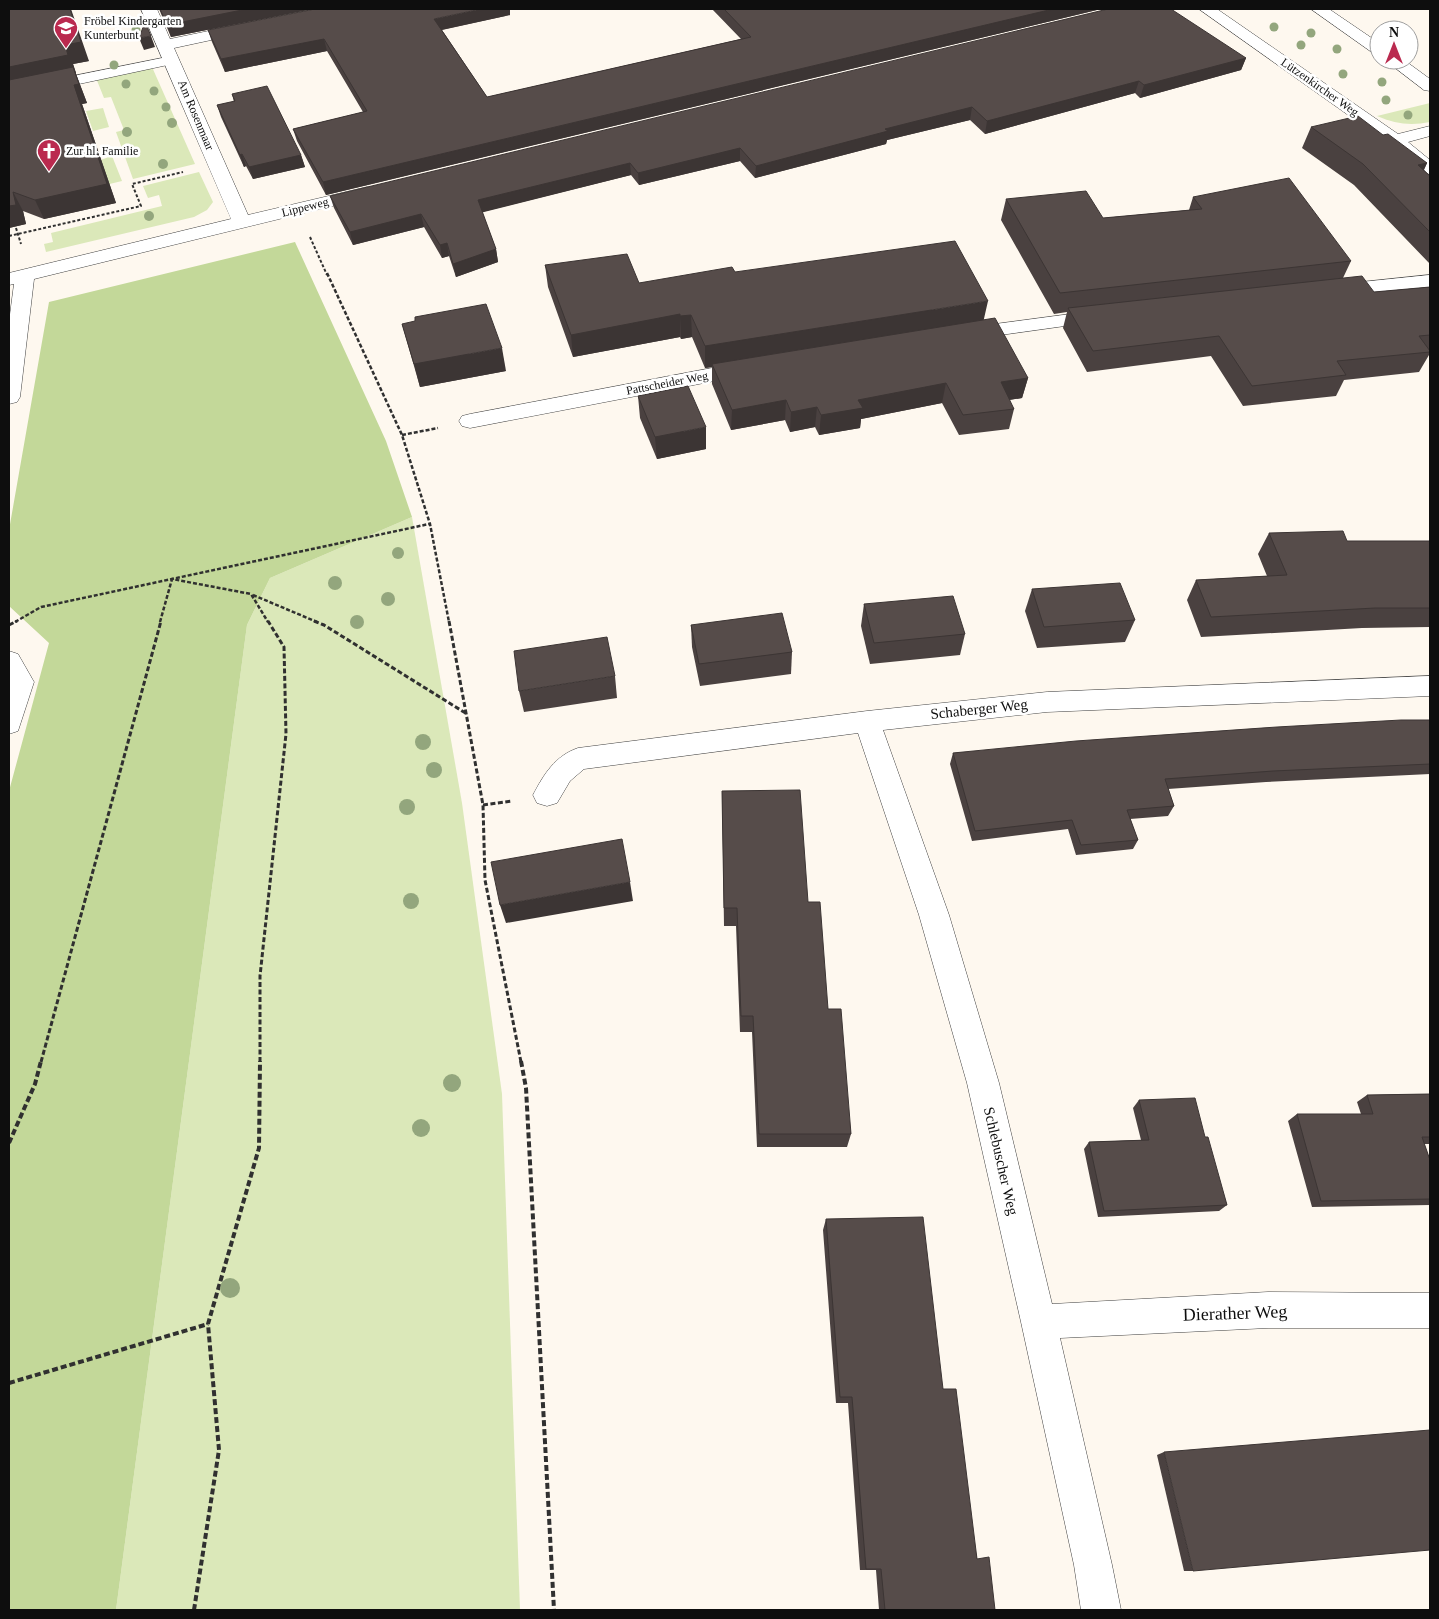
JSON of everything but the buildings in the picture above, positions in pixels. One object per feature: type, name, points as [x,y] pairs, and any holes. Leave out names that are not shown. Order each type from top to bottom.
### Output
[{"type":"street","name":"Am Rosenmaar","points":[[149,9],[242,222]]},
{"type":"street","name":"Lützenkircher Weg","points":[[1207,9],[1395,140],[1430,169]]},
{"type":"street","points":[[1319,9],[1369,43]]},
{"type":"street","points":[[169,52],[259,26]]},
{"type":"street","points":[[1407,70],[1430,86]]},
{"type":"street","points":[[1395,140],[1430,131]]},
{"type":"street","name":"Lippeweg","points":[[17,277],[380,189]]},
{"type":"street","points":[[9,397],[17,277]]},
{"type":"street","points":[[1315,292],[1430,281]]},
{"type":"street","points":[[946,336],[1122,313]]},
{"type":"street","name":"Pattscheider Weg","points":[[470,421],[766,365]]},
{"type":"street","points":[[9,661],[21,682],[9,724]]},
{"type":"street","name":"Schaberger Weg","points":[[547,795],[560,773],[578,759],[867,721],[1047,702],[1430,686]]},
{"type":"street","name":"Schlebuscher Weg","points":[[867,721],[934,915],[983,1083],[1039,1322],[1093,1565],[1101,1610]]},
{"type":"street","name":"Dierather Weg","points":[[1039,1322],[1268,1310],[1430,1310]]},
{"type":"lane","points":[[9,94],[169,52]]},
{"type":"path","points":[[9,236],[141,206],[132,184],[216,164]]},
{"type":"path","points":[[283,212],[303,224],[402,435],[430,524],[468,715],[483,805],[486,880],[526,1088],[554,1610]]},
{"type":"path","points":[[16,228],[21,246]]},
{"type":"path","points":[[9,625],[41,607],[430,524]]},
{"type":"path","points":[[172,579],[251,594],[324,625],[468,715]]},
{"type":"path","points":[[9,1143],[35,1084],[172,579]]},
{"type":"path","points":[[194,1610],[218,1450],[208,1324],[259,1148],[260,976],[286,734],[284,647],[251,594]]},
{"type":"path","points":[[9,1384],[208,1324]]},
{"type":"green space","points":[[152,67],[195,164],[133,179],[116,132],[124,130],[111,97],[104,98],[96,78]]},
{"type":"green space","points":[[1430,103],[1430,122],[1403,124],[1377,116]]},
{"type":"green space","points":[[103,108],[109,127],[93,131],[86,111]]},
{"type":"green space","points":[[112,156],[122,181],[97,187],[89,164]]},
{"type":"green space","points":[[199,172],[213,202],[207,210],[194,217],[46,252],[44,244],[53,242],[51,233],[162,206],[159,195],[148,198],[143,186]]},
{"type":"green space","points":[[295,242],[386,441],[412,517],[270,578],[247,625],[116,1610],[9,1610],[9,791],[49,643],[9,606],[9,530],[49,302]]},
{"type":"green space","points":[[412,517],[462,803],[502,1094],[520,1610],[116,1610],[247,625],[270,578]]},
{"type":"place","name":"Fröbel Kindergarten Kunterbunt","points":[[66,49]]},
{"type":"place","name":"Zur hl. Familie","points":[[49,172]]}]
